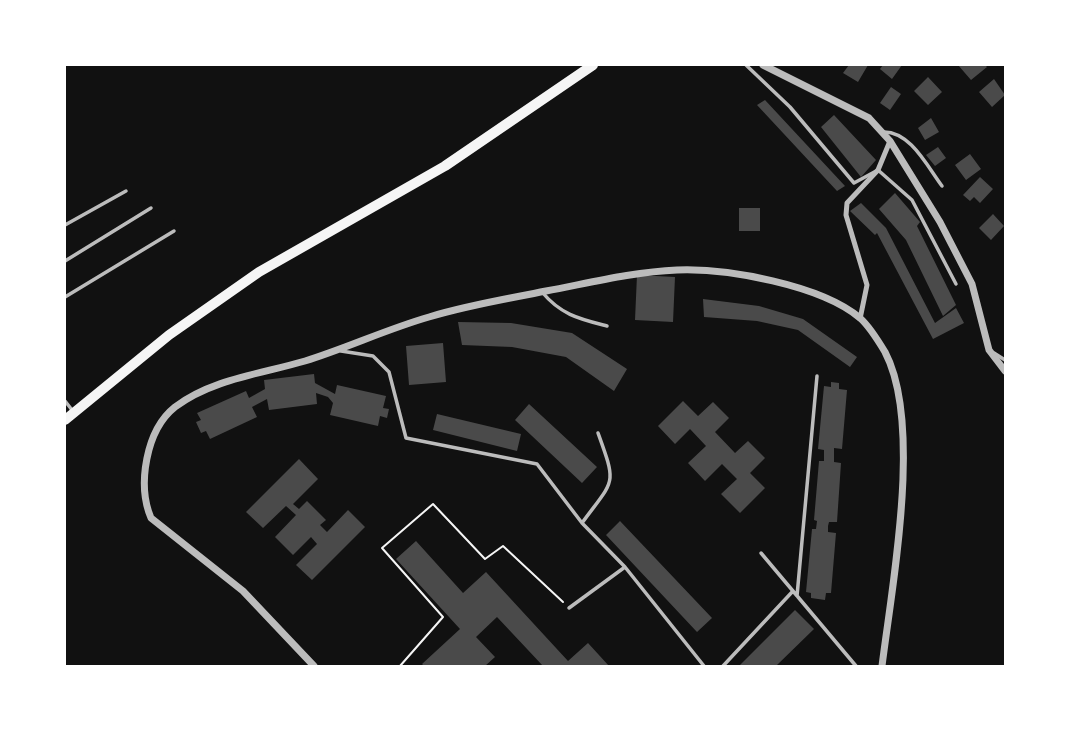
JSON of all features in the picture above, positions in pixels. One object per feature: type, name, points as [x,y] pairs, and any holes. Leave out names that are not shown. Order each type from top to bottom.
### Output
[{"type":"main road","points":[[65,420],[169,335],[259,272],[445,166],[593,65]]},
{"type":"street","points":[[763,65],[869,118],[883,132],[940,222],[972,284],[989,350],[1005,372]]},
{"type":"street","points":[[860,318],[867,285],[846,210],[850,197],[878,170],[890,141]]},
{"type":"street","points":[[314,666],[243,591],[151,518],[145,504],[146,482],[153,438],[163,420],[175,408],[231,380],[336,350],[427,317],[495,299],[632,275],[679,270],[733,275],[787,285],[819,295],[860,318],[884,350],[896,377],[904,418],[898,537],[882,666]]},
{"type":"lane","points":[[746,65],[790,107],[854,183],[878,170],[912,200],[956,284]]},
{"type":"lane","points":[[883,132],[894,131],[905,138],[942,186]]},
{"type":"lane","points":[[65,225],[126,191]]},
{"type":"lane","points":[[65,261],[151,208]]},
{"type":"lane","points":[[65,297],[174,231]]},
{"type":"lane","points":[[542,292],[556,308],[570,317],[607,326]]},
{"type":"lane","points":[[336,350],[373,356],[389,372],[406,438],[537,464],[582,523],[625,567],[704,666]]},
{"type":"lane","points":[[989,350],[1005,360]]},
{"type":"lane","points":[[797,596],[817,376]]},
{"type":"lane","points":[[65,401],[73,412]]},
{"type":"lane","points":[[582,523],[611,483],[611,471],[598,433]]},
{"type":"lane","points":[[761,553],[856,666]]},
{"type":"lane","points":[[569,608],[625,567]]},
{"type":"lane","points":[[723,666],[793,591]]},
{"type":"path","points":[[400,666],[443,617],[382,548],[433,505],[485,559],[503,545],[569,608]]},
{"type":"building","points":[[849,65],[868,65],[858,82],[843,73]]},
{"type":"building","points":[[883,65],[902,65],[892,79],[880,69]]},
{"type":"building","points":[[958,65],[985,65],[987,67],[971,80]]},
{"type":"building","points":[[928,77],[942,92],[928,105],[914,91]]},
{"type":"building","points":[[994,79],[1005,95],[992,107],[979,92]]},
{"type":"building","points":[[891,87],[901,94],[890,110],[880,103]]},
{"type":"building","points":[[765,100],[845,186],[837,191],[757,105]]},
{"type":"building","points":[[834,115],[876,160],[861,177],[821,127]]},
{"type":"building","points":[[931,118],[939,132],[925,140],[918,128]]},
{"type":"building","points":[[938,147],[946,158],[935,166],[926,155]]},
{"type":"building","points":[[970,154],[981,169],[966,180],[955,165]]},
{"type":"building","points":[[980,177],[993,189],[980,203],[974,197],[970,201],[963,195]]},
{"type":"building","points":[[895,193],[920,222],[917,226],[956,305],[943,316],[906,240],[879,209]]},
{"type":"building","points":[[861,203],[886,228],[935,323],[956,308],[964,323],[933,339],[877,233],[875,235],[850,211]]},
{"type":"building","points":[[739,208],[760,208],[760,231],[739,231]]},
{"type":"building","points":[[993,214],[1004,226],[991,240],[979,228]]},
{"type":"building","points":[[637,275],[675,277],[673,322],[635,320]]},
{"type":"building","points":[[703,299],[759,306],[803,319],[857,357],[850,367],[798,330],[757,321],[704,317]]},
{"type":"building","points":[[458,322],[511,323],[572,333],[627,369],[614,391],[566,357],[512,347],[462,345]]},
{"type":"building","points":[[443,343],[446,382],[409,385],[406,346]]},
{"type":"building","points":[[314,374],[315,383],[335,394],[337,385],[386,396],[383,408],[389,409],[387,418],[380,416],[378,426],[330,415],[333,403],[328,397],[316,393],[317,404],[269,410],[267,399],[252,407],[257,417],[210,439],[206,431],[201,433],[196,422],[201,420],[197,413],[246,391],[249,398],[265,389],[264,380]]},
{"type":"building","points":[[831,382],[839,383],[839,389],[847,390],[842,449],[834,448],[834,462],[841,463],[837,522],[829,522],[828,526],[828,532],[836,533],[831,593],[826,593],[825,600],[811,598],[811,593],[806,592],[812,529],[816,529],[817,521],[814,520],[819,461],[824,461],[824,450],[818,449],[824,386],[831,387]]},
{"type":"building","points":[[683,401],[698,416],[713,402],[729,418],[715,432],[735,453],[748,441],[765,458],[750,473],[765,488],[740,513],[721,494],[737,479],[722,464],[705,481],[688,463],[706,446],[690,429],[675,444],[658,426]]},
{"type":"building","points":[[529,404],[597,467],[582,483],[515,420]]},
{"type":"building","points":[[437,414],[521,434],[517,451],[433,430]]},
{"type":"building","points":[[299,459],[318,479],[293,504],[299,509],[307,501],[326,520],[320,525],[327,532],[348,510],[365,527],[312,580],[296,565],[317,544],[311,537],[293,555],[275,537],[296,515],[286,506],[263,528],[246,512]]},
{"type":"building","points":[[620,521],[712,618],[697,632],[606,535]]},
{"type":"building","points":[[416,541],[463,593],[486,572],[568,661],[588,643],[609,666],[543,666],[497,617],[476,637],[495,657],[485,666],[424,666],[422,664],[460,629],[396,559]]},
{"type":"building","points":[[795,610],[814,629],[776,666],[739,666]]}]
